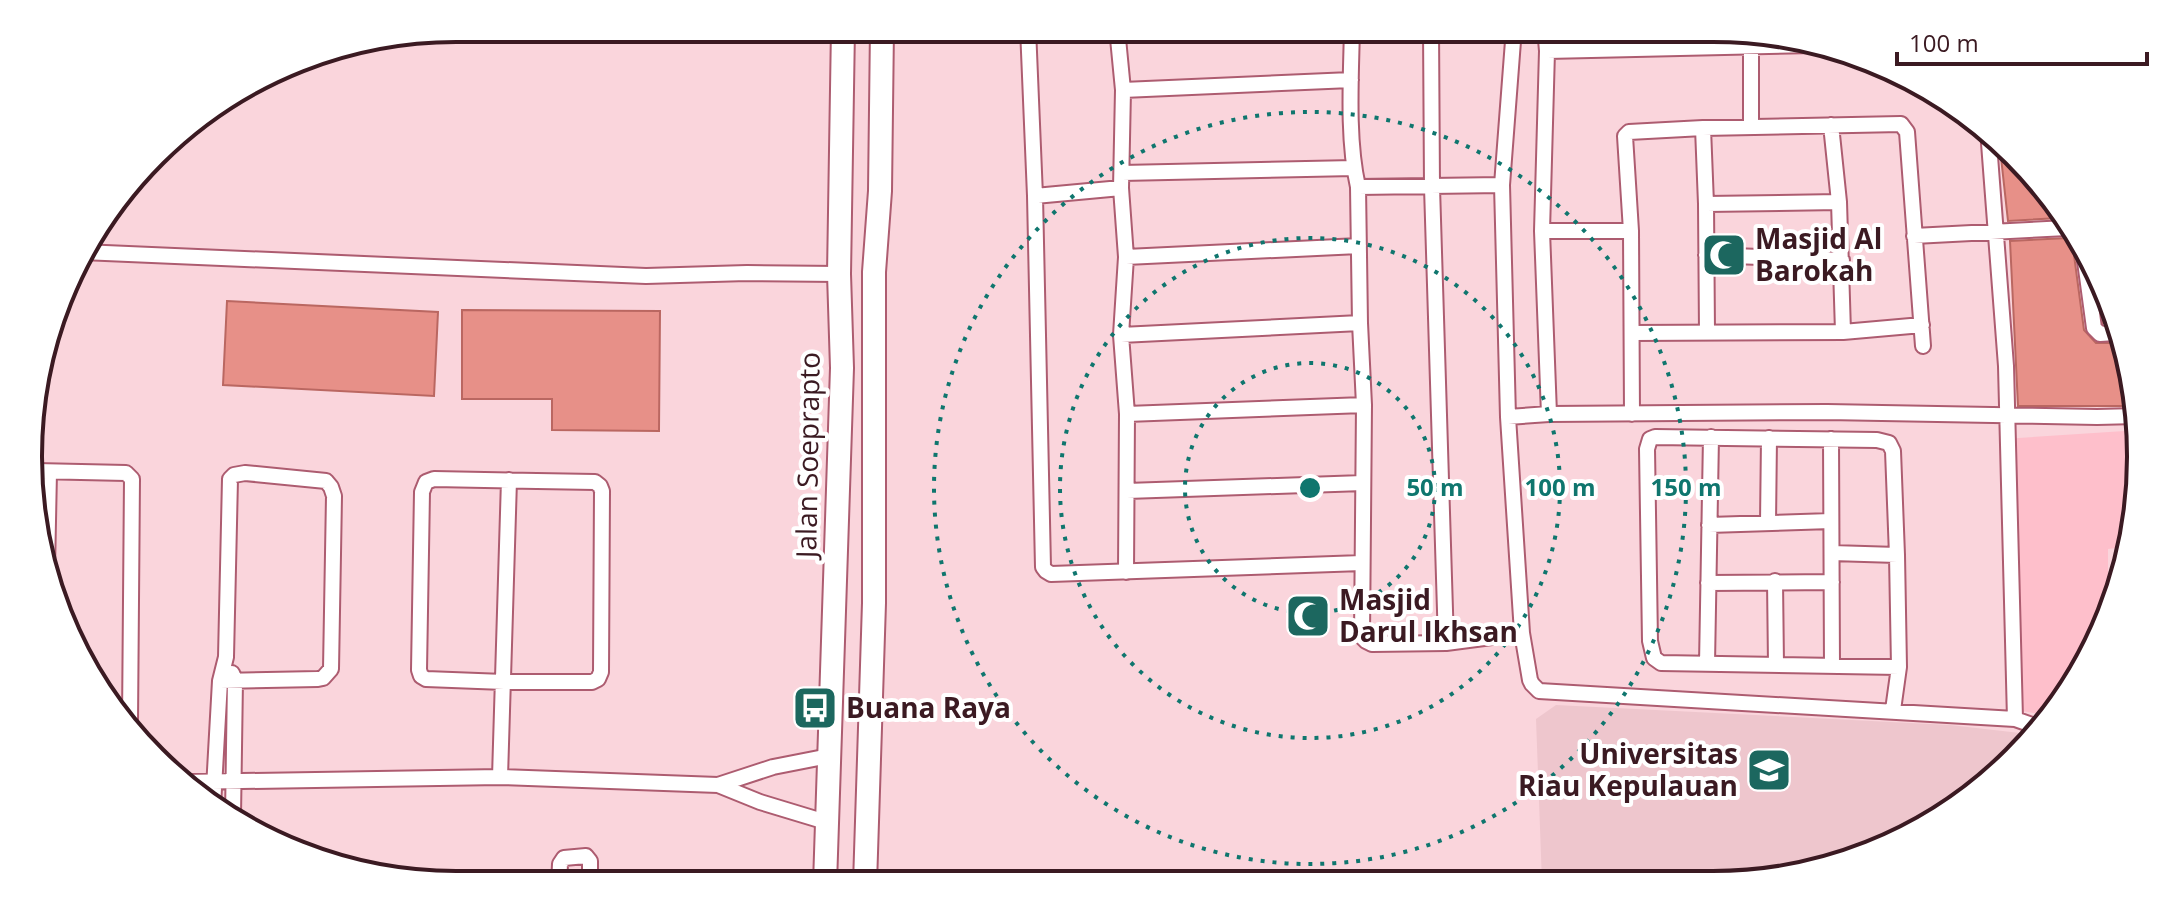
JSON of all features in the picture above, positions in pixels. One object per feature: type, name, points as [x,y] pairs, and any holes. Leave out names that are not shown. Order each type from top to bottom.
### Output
[{"type":"highway","name":"Jalan Soeprapto","points":[[825,871],[842,368],[839,274],[843,42]]},
{"type":"highway","points":[[865,871],[874,603],[874,272],[880,191],[882,42]]},
{"type":"highway","points":[[842,368],[874,367]]},
{"type":"street","points":[[1029,42],[1043,567],[1051,574],[1362,563]]},
{"type":"street","points":[[1118,42],[1123,90],[1121,188],[1126,257],[1121,335],[1127,414],[1126,572]]},
{"type":"street","points":[[1352,42],[1364,405],[1363,639],[1372,644],[1446,643],[1522,633]]},
{"type":"street","points":[[1431,42],[1432,187],[1446,643]]},
{"type":"street","points":[[1513,42],[1502,185],[1508,417],[1522,633],[1532,684],[1539,691],[1893,710],[2015,719],[2029,724]]},
{"type":"street","points":[[1546,42],[1542,231],[1549,414]]},
{"type":"street","points":[[1751,46],[1751,127]]},
{"type":"street","points":[[1547,51],[1765,46]]},
{"type":"street","points":[[1123,90],[1351,80]]},
{"type":"street","points":[[1632,414],[1631,231],[1625,136],[1629,132],[1901,124],[1907,132],[1923,346]]},
{"type":"street","points":[[1831,125],[1839,202],[1843,332]]},
{"type":"street","points":[[1703,128],[1707,333]]},
{"type":"street","points":[[1989,148],[2008,415],[2015,719]]},
{"type":"street","points":[[1122,173],[1354,168]]},
{"type":"street","points":[[1358,187],[1502,185]]},
{"type":"street","points":[[1035,196],[1121,188]]},
{"type":"street","points":[[1706,204],[1839,202]]},
{"type":"street","points":[[1914,236],[2059,228]]},
{"type":"street","points":[[1542,231],[1631,231]]},
{"type":"street","points":[[1126,257],[1359,246]]},
{"type":"street","points":[[96,253],[646,276],[839,274]]},
{"type":"street","points":[[1706,255],[1842,260]]},
{"type":"street","points":[[2089,285],[2095,331],[2108,333]]},
{"type":"street","points":[[1121,335],[1360,323]]},
{"type":"street","points":[[1632,333],[1843,332],[1922,325]]},
{"type":"street","points":[[1127,414],[1364,405]]},
{"type":"street","points":[[1508,417],[1827,412],[2125,416]]},
{"type":"street","points":[[1707,664],[1711,437]]},
{"type":"street","points":[[1768,523],[1769,438]]},
{"type":"street","points":[[1893,710],[1899,667],[1891,446],[1885,441],[1831,439],[1650,439],[1647,449],[1651,653],[1654,658],[1661,663],[1899,667]]},
{"type":"street","points":[[1831,439],[1832,666]]},
{"type":"street","points":[[44,491],[43,471],[126,473],[132,479],[130,712]]},
{"type":"street","points":[[228,681],[318,679],[331,669],[334,496],[326,481],[245,473],[230,479],[226,657],[233,805]]},
{"type":"street","points":[[434,479],[595,482],[602,488],[601,672],[598,679],[592,682],[504,682],[426,679],[419,674],[422,492],[426,482],[434,479]]},
{"type":"street","points":[[500,777],[509,480]]},
{"type":"street","points":[[1127,491],[1363,483]]},
{"type":"street","points":[[1709,525],[1831,521]]},
{"type":"street","points":[[1832,553],[1897,555]]},
{"type":"street","points":[[1775,581],[1776,665]]},
{"type":"street","points":[[1708,583],[1832,582]]},
{"type":"street","points":[[214,792],[228,681]]},
{"type":"street","points":[[718,785],[773,767],[829,756]]},
{"type":"street","points":[[200,782],[500,777],[718,785],[760,802],[826,822]]},
{"type":"street","points":[[560,871],[561,861],[567,856],[586,856],[590,861],[590,871]]},
{"type":"shaded area","points":[[2126,431],[2123,511],[2117,548],[2108,549],[2105,590],[2071,664],[2037,714],[2015,710],[2003,439]]},
{"type":"shaded area","name":"Universitas Riau Kepulauan","points":[[1556,705],[1950,725],[2020,734],[1986,768],[1943,801],[1896,828],[1820,857],[1740,870],[1542,871],[1536,719]]},
{"type":"building","points":[[2001,159],[2052,218],[2008,221]]},
{"type":"building","points":[[2064,238],[2074,255],[2084,330],[2096,343],[2111,343],[2123,406],[2018,406],[2010,241]]},
{"type":"building","points":[[227,301],[438,312],[434,396],[223,385]]},
{"type":"building","points":[[462,310],[660,311],[659,431],[552,430],[552,399],[462,399]]},
{"type":"place","name":"Masjid Al Barokah","points":[[1724,255]]},
{"type":"place","name":"Masjid Darul Ikhsan","points":[[1308,616]]},
{"type":"place","name":"Buana Raya","points":[[815,708]]},
{"type":"place","name":"Universitas Riau Kepulauan","points":[[1769,770]]}]
